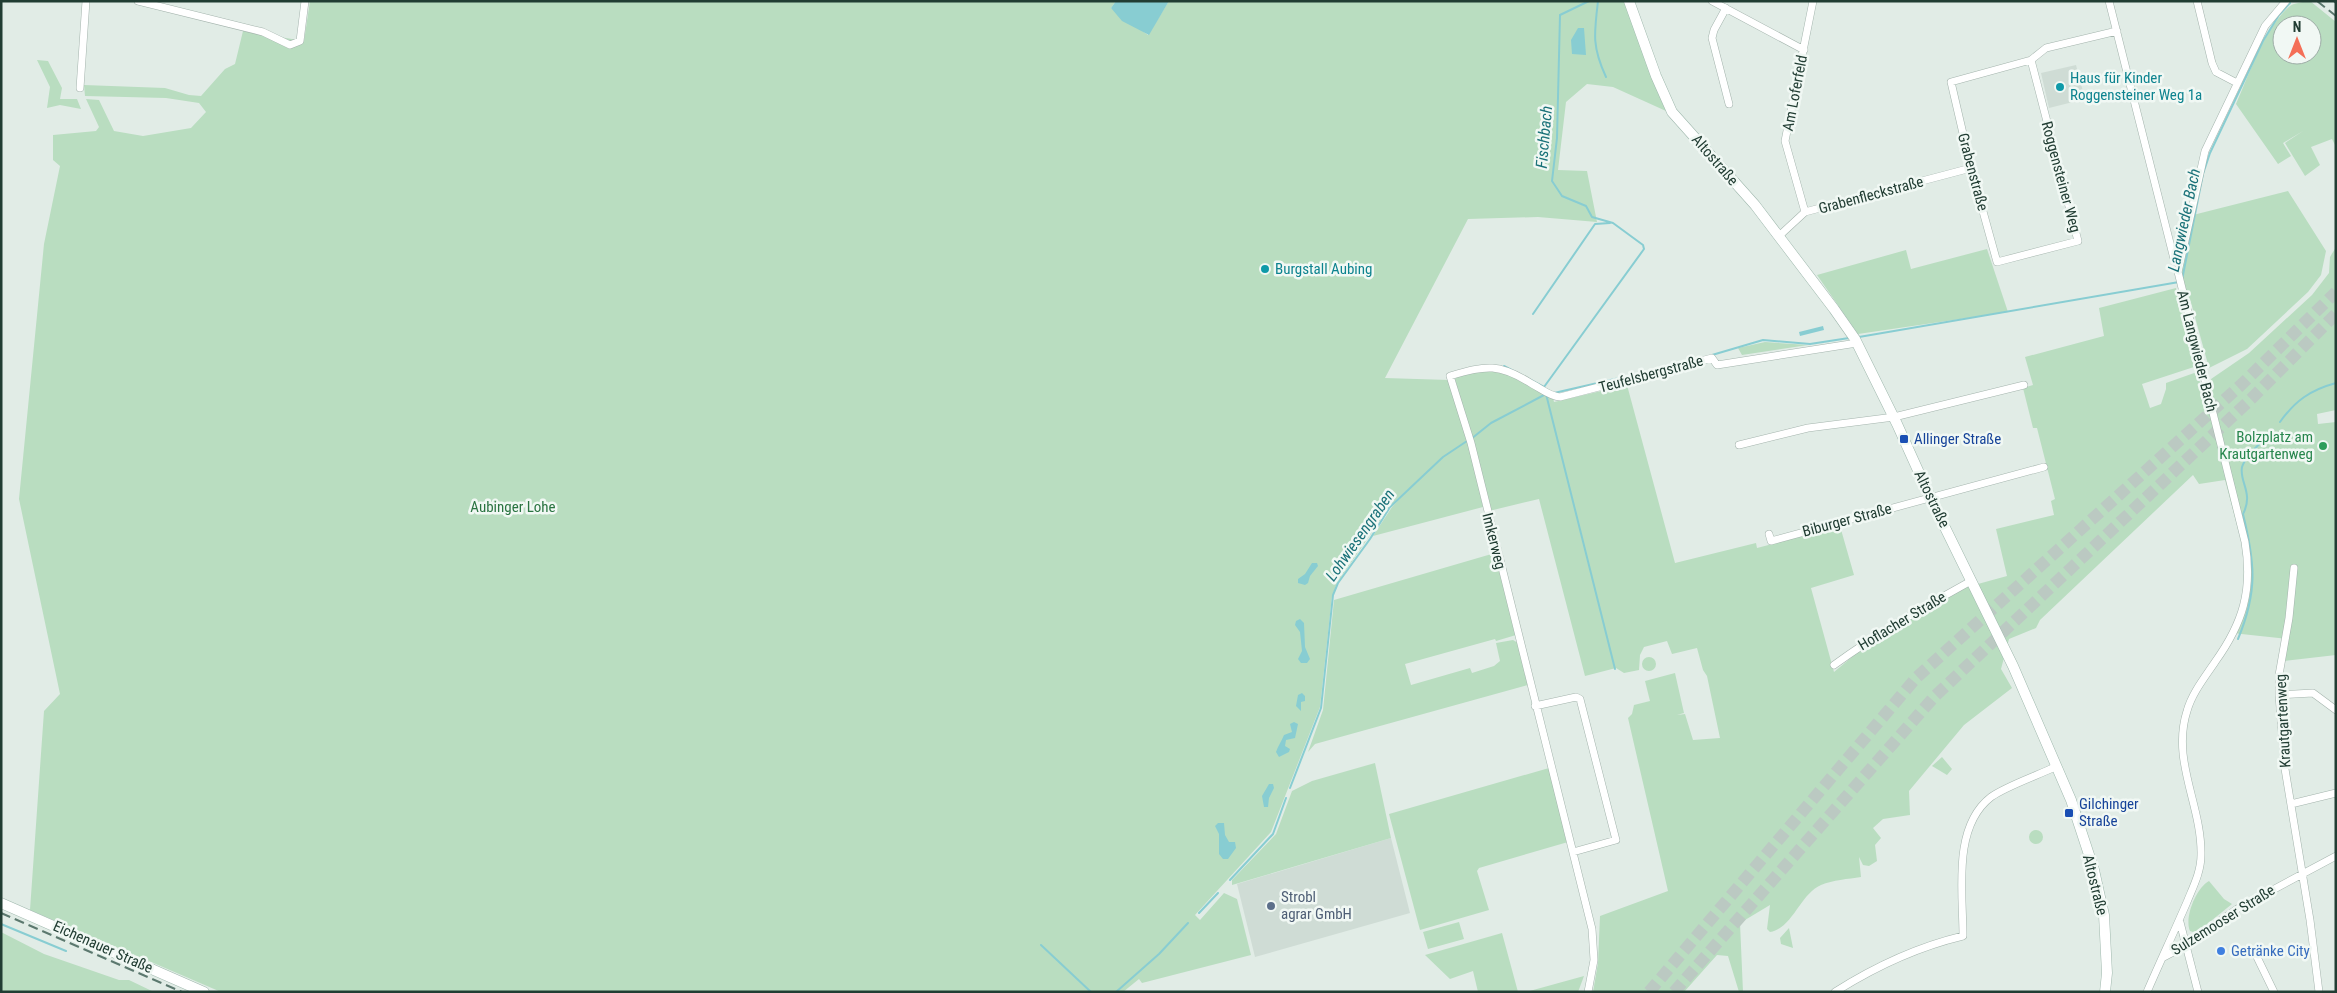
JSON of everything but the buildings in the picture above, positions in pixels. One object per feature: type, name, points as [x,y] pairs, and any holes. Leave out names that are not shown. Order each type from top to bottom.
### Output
[{"type":"main road","name":"Altostraße","points":[[1629,1],[1656,76],[1672,112],[1755,205],[1854,339],[1894,417],[2058,766],[2071,800],[2099,893],[2106,942],[2105,992]]},
{"type":"main road","name":"Eichenauer Straße","points":[[1,903],[204,992]]},
{"type":"street","points":[[80,88],[86,1]]},
{"type":"street","points":[[138,1],[263,32],[290,45],[300,41],[305,1]]},
{"type":"street","points":[[1712,1],[1804,50]]},
{"type":"street","name":"Am Loferfeld","points":[[1805,212],[1785,141],[1813,1]]},
{"type":"street","points":[[2109,1],[2174,259],[2179,264]]},
{"type":"street","points":[[2197,1],[2212,63],[2216,72],[2237,83]]},
{"type":"street","name":"Am Langwieder Bach","points":[[2147,992],[2164,957],[2201,868],[2202,856],[2196,814],[2183,766],[2181,736],[2187,709],[2201,682],[2232,638],[2246,598],[2249,576],[2245,542],[2179,282],[2179,264],[2201,164],[2265,26],[2286,1]]},
{"type":"street","points":[[1726,8],[1714,30],[1712,38],[1729,104]]},
{"type":"street","points":[[2031,60],[2046,48],[2117,31]]},
{"type":"street","name":"Grabenstraße","points":[[1997,262],[1971,168],[1951,82],[2031,60]]},
{"type":"street","name":"Roggensteiner Weg","points":[[1997,262],[2078,241],[2031,60]]},
{"type":"street","name":"Grabenfleckstraße","points":[[1779,236],[1805,212],[1971,168]]},
{"type":"street","name":"Teufelsbergstraße","points":[[1450,376],[1474,369],[1496,367],[1514,372],[1551,396],[1560,397],[1712,358],[1717,365],[1854,339]]},
{"type":"street","name":"Imkerweg","points":[[1450,376],[1470,441],[1594,944],[1594,960],[1588,992]]},
{"type":"street","points":[[1739,445],[1808,428],[1894,417],[2024,385]]},
{"type":"street","points":[[1930,497],[2044,467]]},
{"type":"street","name":"Biburger Straße","points":[[1769,534],[1771,541],[1930,497]]},
{"type":"street","name":"Krautgartenweg","points":[[2294,568],[2289,618],[2282,655],[2279,695],[2285,769],[2310,920],[2319,992]]},
{"type":"street","name":"Hoflacher Straße","points":[[1834,665],[1869,639],[1971,580]]},
{"type":"street","points":[[2279,695],[2313,692],[2336,710]]},
{"type":"street","points":[[1535,706],[1576,697],[1580,698],[1598,764],[1616,840],[1572,852]]},
{"type":"street","points":[[1835,992],[1877,966],[1914,950],[1963,936],[1964,854],[1971,822],[1991,797],[2058,766]]},
{"type":"street","points":[[2291,804],[2336,793]]},
{"type":"street","name":"Sulzemooser Straße","points":[[2164,957],[2187,945],[2237,909],[2336,856]]},
{"type":"street","points":[[2180,920],[2181,932],[2187,945],[2198,992]]},
{"type":"street","points":[[2256,955],[2274,992]]},
{"type":"shaded area","points":[[2076,65],[2085,99],[2049,108],[2041,73]]},
{"type":"shaded area","points":[[1391,838],[1410,913],[1255,957],[1237,884]]},
{"type":"green space","name":"Aubinger Lohe","points":[[310,1],[1116,1],[1111,8],[1148,35],[1169,1],[1626,1],[1666,111],[1613,87],[1587,84],[1566,102],[1558,170],[1587,171],[1597,222],[1538,217],[1468,219],[1385,378],[1449,380],[1468,441],[1483,507],[1373,536],[1392,507],[1410,487],[1390,506],[1337,583],[1332,596],[1320,707],[1271,832],[1195,915],[1200,920],[1224,893],[1237,899],[1251,955],[1142,983],[1139,979],[1123,992],[221,992],[30,910],[44,711],[60,694],[19,499],[44,244],[60,166],[53,160],[53,135],[96,131],[99,127],[86,99],[99,100],[114,131],[143,136],[191,128],[206,112],[199,103],[166,98],[85,96],[84,85],[165,88],[189,95],[201,96],[225,69],[235,64],[243,31],[304,41]]},
{"type":"green space","points":[[2310,1],[2336,22],[2336,147],[2332,139],[2311,147],[2320,165],[2305,176],[2285,143],[2303,131],[2283,143],[2291,156],[2278,164],[2236,104],[2258,52],[2272,28],[2272,65],[2322,65],[2322,15],[2281,15],[2293,4]]},
{"type":"green space","points":[[37,60],[48,61],[62,88],[60,99],[77,99],[81,109],[60,105],[47,108],[50,87]]},
{"type":"green space","points":[[2288,191],[2326,251],[2321,275],[2308,292],[2247,349],[2209,368],[2190,299],[2186,297],[2180,278],[2193,215]]},
{"type":"green space","points":[[2336,247],[2336,410],[2317,414],[2318,424],[2336,422],[2336,655],[2284,661],[2288,639],[2232,633],[2242,606],[2246,580],[2245,555],[2225,480],[2199,484],[2193,475],[2040,620],[2036,628],[2009,639],[2001,669],[2012,688],[1964,725],[1909,791],[1910,815],[1883,819],[1873,828],[1881,838],[1875,845],[1877,861],[1869,866],[1863,865],[1859,857],[1861,877],[1830,882],[1814,889],[1791,918],[1778,929],[1770,932],[1767,929],[1770,905],[1740,923],[1743,992],[1739,992],[1728,956],[1717,955],[1684,992],[1593,992],[1598,963],[1600,916],[1668,891],[1628,718],[1632,714],[1634,705],[1650,701],[1645,681],[1675,673],[1684,713],[1677,715],[1685,714],[1693,740],[1720,738],[1707,676],[1703,670],[1697,648],[1672,654],[1667,641],[1644,647],[1640,655],[1639,670],[1624,673],[1616,668],[1585,676],[1539,499],[1489,511],[1455,379],[1478,370],[1504,370],[1553,398],[1554,402],[1627,385],[1675,563],[1756,543],[1757,548],[1840,526],[1854,575],[1811,588],[1834,672],[1870,642],[1918,612],[1967,587],[2007,576],[1996,529],[2054,515],[2051,501],[2055,499],[2037,428],[2033,428],[2023,388],[2033,385],[2025,357],[2104,336],[2099,308],[2176,288],[2197,366],[2142,384],[2150,408],[2161,404],[2166,383],[2197,372],[2205,400],[2212,385],[2211,379],[2249,353],[2312,295],[2329,273],[2330,257]]},
{"type":"green space","points":[[1987,249],[2008,312],[1858,334],[1817,275],[1906,250],[1911,269]]},
{"type":"green space","points":[[1765,342],[1808,345],[1742,355],[1738,348]]},
{"type":"green space","points":[[1495,553],[1516,635],[1405,664],[1411,685],[1470,668],[1472,673],[1494,666],[1500,661],[1496,643],[1513,640],[1518,643],[1528,685],[1315,744],[1308,752],[1323,710],[1334,600]]},
{"type":"green space","points":[[1649,657],[1654,659],[1656,664],[1654,669],[1649,671],[1644,669],[1642,664],[1644,659]]},
{"type":"green space","points":[[1942,757],[1952,769],[1947,775],[1932,766]]},
{"type":"green space","points":[[1375,763],[1391,838],[1232,885],[1232,880],[1276,834],[1292,791],[1312,781]]},
{"type":"green space","points":[[1549,768],[1568,842],[1479,868],[1477,871],[1489,910],[1420,930],[1389,814]]},
{"type":"green space","points":[[2036,830],[2041,832],[2043,837],[2041,842],[2036,844],[2031,842],[2029,837],[2031,832]]},
{"type":"green space","points":[[2209,881],[2224,899],[2232,904],[2196,933],[2190,931],[2190,911],[2196,896]]},
{"type":"green space","points":[[1459,922],[1464,939],[1428,949],[1423,932]]},
{"type":"green space","points":[[1789,928],[1793,948],[1781,944],[1780,938]]},
{"type":"green space","points":[[1,932],[44,954],[119,980],[129,980],[154,992],[1,992]]},
{"type":"green space","points":[[1502,933],[1518,992],[1478,992],[1473,971],[1450,979],[1425,955]]},
{"type":"green space","points":[[1584,976],[1578,992],[1526,992]]},
{"type":"water","points":[[1116,1],[1169,1],[1149,35],[1122,21],[1111,8]]},
{"type":"water","points":[[1578,28],[1584,28],[1586,55],[1572,54],[1571,40]]},
{"type":"water","points":[[1823,326],[1824,330],[1800,336],[1799,332]]},
{"type":"water","points":[[1312,563],[1317,563],[1318,566],[1310,576],[1308,583],[1305,585],[1298,583],[1298,579],[1305,574]]},
{"type":"water","points":[[1300,619],[1304,623],[1305,647],[1310,659],[1307,663],[1301,663],[1298,659],[1302,651],[1300,632],[1295,625],[1296,621]]},
{"type":"water","points":[[1302,693],[1305,696],[1305,701],[1301,702],[1301,711],[1296,706],[1298,695]]},
{"type":"water","points":[[1294,722],[1298,724],[1295,738],[1286,740],[1285,746],[1290,749],[1289,752],[1279,757],[1276,752],[1284,735],[1292,732],[1290,724]]},
{"type":"water","points":[[1269,784],[1273,784],[1274,788],[1269,798],[1268,807],[1264,807],[1262,796]]},
{"type":"water","points":[[1218,823],[1224,823],[1225,835],[1229,842],[1235,842],[1236,848],[1228,859],[1223,859],[1219,854],[1219,834],[1215,826]]},
{"type":"waterway","name":"Fischbach","points":[[1544,387],[1644,249],[1643,245],[1613,223],[1592,217],[1586,206],[1562,196],[1552,181],[1557,138],[1560,15],[1589,1]]},
{"type":"waterway","points":[[1598,1],[1595,40],[1598,57],[1606,77]]},
{"type":"waterway","name":"Langwieder Bach","points":[[2182,280],[2203,174],[2210,153],[2263,41],[2279,15],[2290,3]]},
{"type":"waterway","points":[[1533,314],[1595,224],[1610,223]]},
{"type":"waterway","name":"Langwieder Bach","points":[[1859,337],[2179,282]]},
{"type":"waterway","points":[[1712,355],[1763,340],[1810,344],[1849,338]]},
{"type":"waterway","points":[[1504,366],[1544,387]]},
{"type":"waterway","points":[[1554,393],[1637,374]]},
{"type":"waterway","name":"Langwieder Bach","points":[[2280,422],[2291,408],[2304,397],[2318,389],[2336,383]]},
{"type":"waterway","points":[[1546,394],[1615,669]]},
{"type":"waterway","name":"Lohwiesengraben","points":[[1471,439],[1491,423],[1544,395]]},
{"type":"waterway","name":"Langwieder Bach","points":[[2238,639],[2252,591],[2252,562],[2243,514],[2246,507],[2247,494],[2242,478],[2242,467],[2251,452],[2273,430]]},
{"type":"waterway","name":"Lohwiesengraben","points":[[1290,788],[1321,708],[1333,595],[1338,583],[1370,539],[1390,507],[1443,457],[1467,441]]},
{"type":"waterway","points":[[1230,880],[1273,834],[1286,798]]},
{"type":"waterway","points":[[1199,913],[1218,893]]},
{"type":"waterway","points":[[1116,992],[1159,954],[1188,923]]},
{"type":"waterway","points":[[1,924],[66,951]]},
{"type":"waterway","points":[[1041,945],[1091,992]]},
{"type":"tunnel","points":[[1649,992],[1916,678],[2242,384],[2336,292]]},
{"type":"tunnel","points":[[1674,992],[1934,697],[2251,399],[2336,314]]},
{"type":"railway","points":[[2317,1],[2336,16]]},
{"type":"railway","points":[[1,913],[182,992]]},
{"type":"place","name":"Haus für Kinder Roggensteiner Weg 1a","points":[[2060,87]]},
{"type":"place","name":"Burgstall Aubing","points":[[1265,269]]},
{"type":"place","name":"Allinger Straße","points":[[1904,439]]},
{"type":"place","name":"Bolzplatz am Krautgartenweg","points":[[2323,446]]},
{"type":"place","name":"Gilchinger Straße","points":[[2069,813]]},
{"type":"place","name":"Strobl agrar GmbH","points":[[1271,906]]},
{"type":"place","name":"Getränke City","points":[[2221,951]]}]
